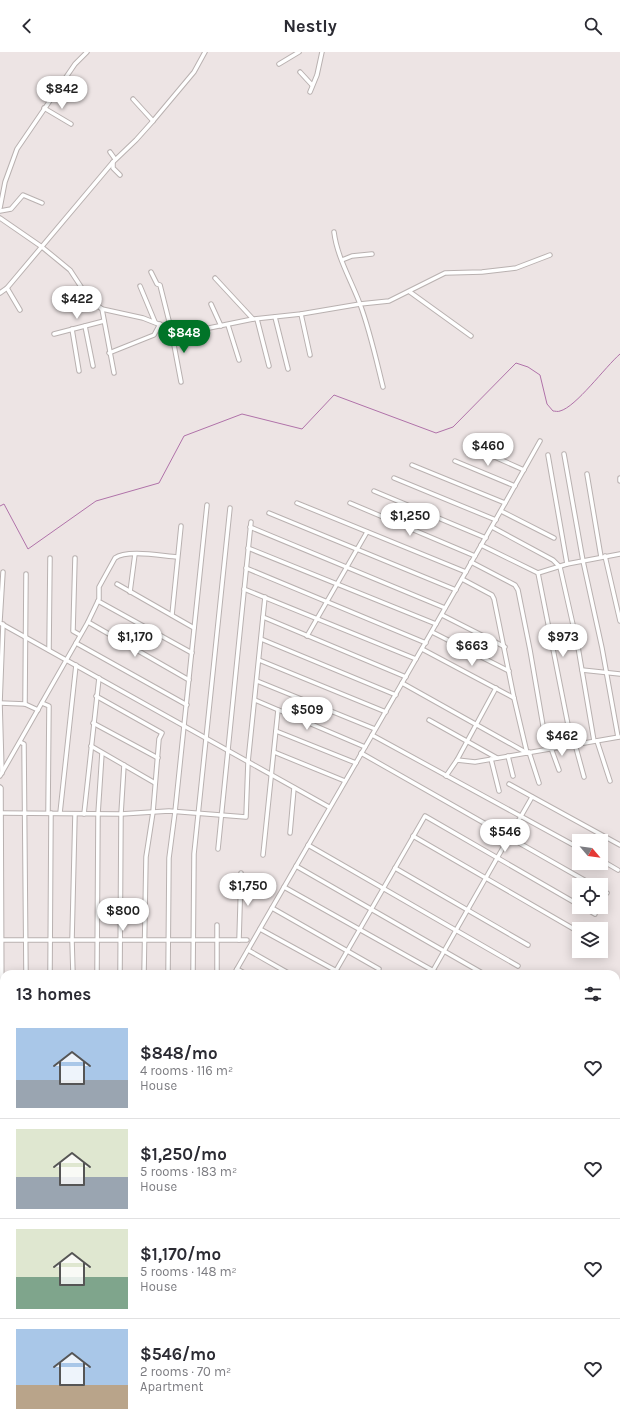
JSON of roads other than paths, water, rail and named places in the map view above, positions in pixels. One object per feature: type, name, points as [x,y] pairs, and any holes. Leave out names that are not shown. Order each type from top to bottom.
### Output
[{"type":"street","points":[[0,208],[5,182],[17,149],[75,64],[87,52]]},
{"type":"street","points":[[0,293],[7,288],[114,161],[153,121],[194,72],[204,52]]},
{"type":"street","points":[[279,64],[299,52]]},
{"type":"street","points":[[310,92],[317,75],[322,52]]},
{"type":"street","points":[[300,72],[312,85]]},
{"type":"street","points":[[133,99],[153,121]]},
{"type":"street","points":[[44,108],[71,124]]},
{"type":"street","points":[[110,152],[114,161],[113,168],[120,175]]},
{"type":"street","points":[[0,211],[10,209],[23,195],[42,203]]},
{"type":"street","points":[[0,218],[42,246],[70,270],[89,299],[102,309],[158,323],[171,329],[209,328],[255,319],[389,301],[445,274],[516,268],[550,255]]},
{"type":"street","points":[[334,232],[336,244],[371,336],[383,387]]},
{"type":"street","points":[[342,260],[352,256],[372,254]]},
{"type":"street","points":[[152,272],[157,284],[160,285],[182,382]]},
{"type":"street","points":[[215,278],[255,319],[269,366]]},
{"type":"street","points":[[109,353],[154,335],[158,323],[140,286]]},
{"type":"street","points":[[7,288],[20,310]]},
{"type":"street","points":[[410,292],[471,336]]},
{"type":"street","points":[[211,304],[221,326]]},
{"type":"street","points":[[102,309],[109,353],[114,373]]},
{"type":"street","points":[[301,314],[310,355]]},
{"type":"street","points":[[275,317],[288,369]]},
{"type":"street","points":[[54,334],[104,321]]},
{"type":"street","points":[[228,325],[239,360]]},
{"type":"street","points":[[85,326],[93,366]]},
{"type":"street","points":[[72,329],[79,371]]},
{"type":"street","points":[[237,969],[422,650],[540,441]]},
{"type":"street","points":[[488,454],[524,470]]},
{"type":"street","points":[[457,760],[476,762],[619,737],[583,561],[564,454]]},
{"type":"street","points":[[548,455],[567,564]]},
{"type":"street","points":[[455,461],[514,486]]},
{"type":"street","points":[[412,465],[505,503]]},
{"type":"street","points":[[587,474],[603,557],[620,621]]},
{"type":"street","points":[[394,478],[496,520]]},
{"type":"street","points":[[374,491],[486,538]]},
{"type":"street","points":[[297,503],[466,572]]},
{"type":"street","points":[[350,503],[475,556]]},
{"type":"street","points":[[168,970],[169,858],[187,705],[206,505]]},
{"type":"street","points":[[193,970],[194,854],[230,508]]},
{"type":"street","points":[[501,511],[554,538]]},
{"type":"street","points":[[269,513],[456,590]]},
{"type":"street","points":[[218,849],[251,524],[347,567],[445,608]]},
{"type":"street","points":[[172,616],[181,526]]},
{"type":"street","points":[[492,527],[553,560],[560,567],[582,670],[595,741],[610,781]]},
{"type":"street","points":[[307,636],[367,532]]},
{"type":"street","points":[[481,546],[538,574],[567,564],[620,554]]},
{"type":"street","points":[[248,548],[436,624]]},
{"type":"street","points":[[1,775],[88,622],[98,601],[99,587],[115,558],[118,556],[135,554],[177,557]]},
{"type":"street","points":[[130,592],[135,554]]},
{"type":"street","points":[[49,650],[50,558]]},
{"type":"street","points":[[75,558],[73,631],[80,635]]},
{"type":"street","points":[[472,562],[515,585],[518,590],[549,749],[558,770]]},
{"type":"street","points":[[246,568],[426,642]]},
{"type":"street","points":[[1,775],[0,702],[2,572]]},
{"type":"street","points":[[25,704],[26,574]]},
{"type":"street","points":[[538,574],[574,745],[584,776]]},
{"type":"street","points":[[462,580],[492,595],[494,598],[514,698],[528,752],[539,783]]},
{"type":"street","points":[[117,584],[194,628]]},
{"type":"street","points":[[244,589],[416,659]]},
{"type":"street","points":[[1,814],[121,814],[175,812],[246,817],[248,762],[265,597]]},
{"type":"street","points":[[98,601],[192,653]]},
{"type":"street","points":[[442,615],[504,647]]},
{"type":"street","points":[[263,617],[406,677]]},
{"type":"street","points":[[88,622],[189,680]]},
{"type":"street","points":[[1,623],[329,808]]},
{"type":"street","points":[[432,632],[509,671]]},
{"type":"street","points":[[261,639],[396,695]]},
{"type":"street","points":[[76,643],[187,705]]},
{"type":"street","points":[[422,650],[514,698]]},
{"type":"street","points":[[259,660],[386,712]]},
{"type":"street","points":[[60,813],[76,665]]},
{"type":"street","points":[[582,670],[620,674]]},
{"type":"street","points":[[84,814],[99,678]]},
{"type":"street","points":[[256,681],[375,729]]},
{"type":"street","points":[[402,683],[528,752]]},
{"type":"street","points":[[446,776],[477,725],[496,688]]},
{"type":"street","points":[[96,696],[162,733],[159,739],[146,857],[144,970]]},
{"type":"street","points":[[255,700],[365,747]]},
{"type":"street","points":[[0,702],[25,704],[38,710]]},
{"type":"street","points":[[42,703],[49,706],[50,970]]},
{"type":"street","points":[[263,855],[278,710]]},
{"type":"street","points":[[429,720],[496,758]]},
{"type":"street","points":[[93,723],[158,758]]},
{"type":"street","points":[[276,731],[356,763]]},
{"type":"street","points":[[372,735],[572,844]]},
{"type":"street","points":[[20,742],[24,744],[26,813],[26,970]]},
{"type":"street","points":[[91,746],[155,783]]},
{"type":"street","points":[[274,752],[345,782]]},
{"type":"street","points":[[97,970],[98,814],[102,753]]},
{"type":"street","points":[[361,753],[581,878]]},
{"type":"street","points":[[508,756],[513,776]]},
{"type":"street","points":[[491,759],[499,791]]},
{"type":"street","points":[[120,970],[121,814],[124,765]]},
{"type":"street","points":[[509,784],[620,845]]},
{"type":"street","points":[[0,787],[1,970]]},
{"type":"street","points":[[290,833],[294,788]]},
{"type":"street","points":[[433,970],[532,797]]},
{"type":"street","points":[[73,970],[72,940],[75,814]]},
{"type":"street","points":[[336,970],[423,816],[426,816],[572,901]]},
{"type":"street","points":[[413,836],[572,928]]},
{"type":"street","points":[[308,845],[518,966]]},
{"type":"street","points":[[608,864],[618,870]]},
{"type":"street","points":[[296,866],[477,970]]},
{"type":"street","points":[[395,868],[528,944]]},
{"type":"street","points":[[239,940],[241,873]]},
{"type":"street","points":[[284,887],[360,929],[429,970]]},
{"type":"street","points":[[272,908],[379,969]]},
{"type":"street","points":[[217,925],[217,970]]},
{"type":"street","points":[[260,928],[332,970]]},
{"type":"street","points":[[0,940],[247,940]]},
{"type":"street","points":[[248,950],[283,970]]},
{"type":"waterway","points":[[0,506],[4,504],[28,549],[96,501],[159,483],[184,436],[242,414],[302,429],[334,395],[436,433],[453,427],[516,363],[528,367],[540,375],[547,404],[553,411],[558,411],[567,408],[582,395],[620,354]]}]
